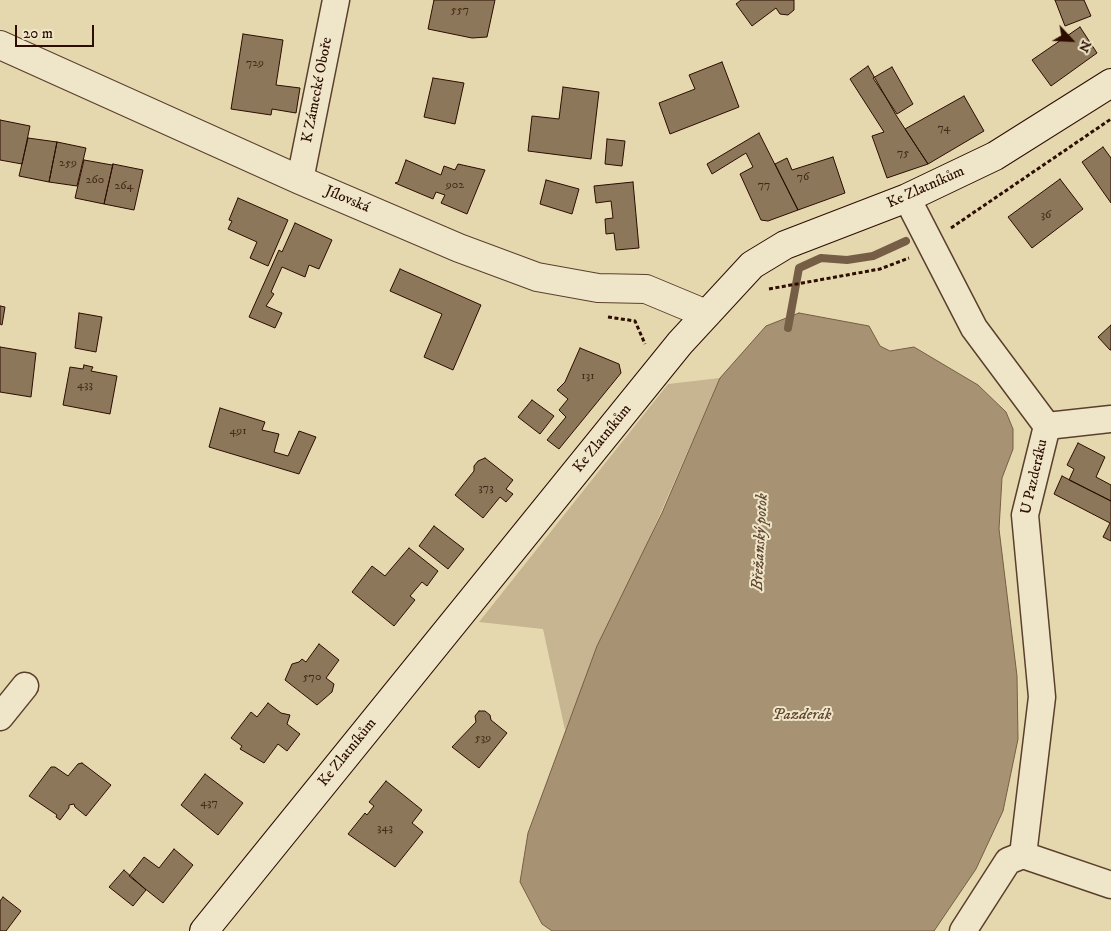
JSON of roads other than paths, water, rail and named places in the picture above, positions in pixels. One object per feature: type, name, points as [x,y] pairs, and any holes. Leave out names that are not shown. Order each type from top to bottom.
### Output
[{"type":"main road","name":"Jílovská","points":[[0,45],[300,180],[459,248],[537,277],[598,288],[646,289],[706,314]]},
{"type":"main road","name":"Ke Zlatníkům","points":[[204,931],[706,314],[752,265],[785,245],[907,198],[995,156],[1111,83]]},
{"type":"street","name":"K Zámecké Oboře","points":[[300,180],[336,0]]},
{"type":"street","name":"U Pazderáku","points":[[907,198],[974,328],[1047,426],[1025,515],[1042,697],[1023,855]]},
{"type":"street","points":[[1047,426],[1111,419]]},
{"type":"street","points":[[0,717],[25,686]]},
{"type":"street","points":[[963,931],[1008,861],[1023,855],[1111,885]]},
{"type":"water","name":"Pazderák","points":[[799,313],[869,326],[880,346],[890,351],[914,347],[978,385],[1006,412],[1013,429],[1013,449],[1002,478],[999,529],[1017,676],[1018,739],[1003,811],[976,869],[934,931],[552,931],[542,924],[520,882],[528,833],[597,646],[662,513],[720,378],[766,326]]},
{"type":"waterway","name":"Břežanský potok","points":[[788,328],[799,268],[821,258],[847,260],[873,256],[906,241]]}]
